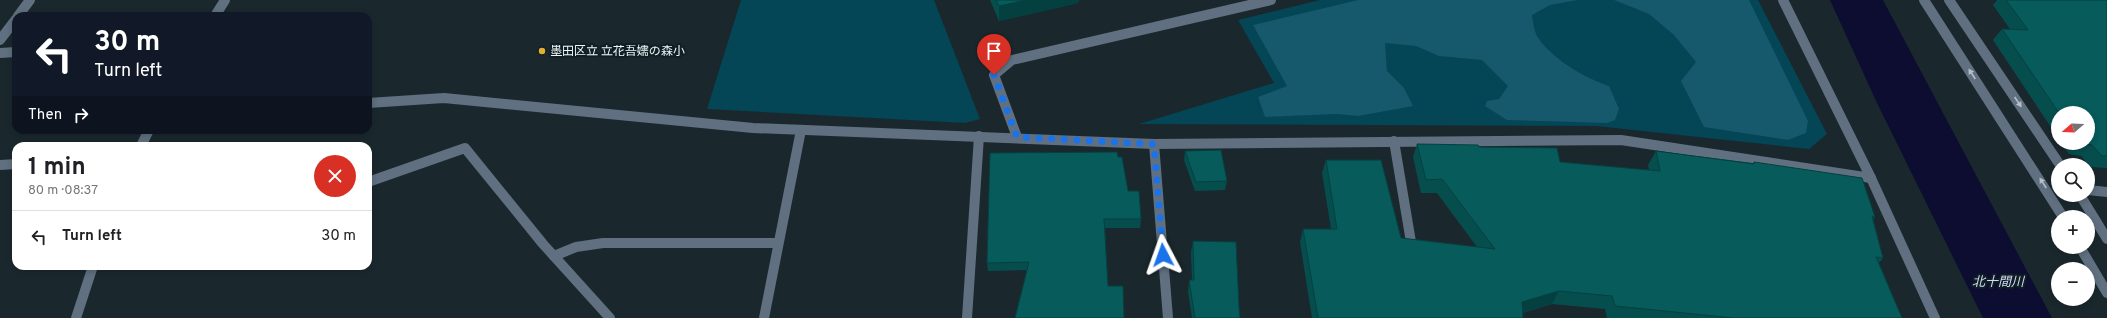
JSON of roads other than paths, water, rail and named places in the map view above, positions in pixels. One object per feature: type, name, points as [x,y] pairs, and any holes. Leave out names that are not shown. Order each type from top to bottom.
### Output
[{"type":"street","points":[[21,12],[30,0]]},
{"type":"street","points":[[218,12],[225,0]]},
{"type":"street","points":[[1017,137],[994,75],[1012,60],[1271,0]]},
{"type":"street","points":[[1783,0],[1871,178],[1935,318]]},
{"type":"street","points":[[1924,0],[2059,210]]},
{"type":"street","points":[[1949,0],[2055,158]]},
{"type":"street","points":[[0,40],[12,24]]},
{"type":"street","points":[[0,53],[12,52]]},
{"type":"street","points":[[372,103],[444,98],[753,128],[1017,137],[1154,144],[1621,140],[1871,178]]},
{"type":"street","points":[[764,318],[801,130]]},
{"type":"street","points":[[967,318],[979,136]]},
{"type":"street","points":[[1394,141],[1411,242]]},
{"type":"street","points":[[1154,144],[1168,318]]},
{"type":"street","points":[[372,181],[465,148],[554,256],[610,318]]},
{"type":"street","points":[[0,165],[12,164]]},
{"type":"street","points":[[2095,191],[2107,192]]},
{"type":"street","points":[[2084,202],[2107,239]]},
{"type":"street","points":[[554,256],[576,247],[603,243],[778,243]]},
{"type":"street","points":[[2084,254],[2107,294]]},
{"type":"street","points":[[76,318],[92,270]]},
{"type":"water","name":"北十間川","points":[[1830,0],[1883,0],[2052,318],[1983,318],[1877,103]]},
{"type":"place","name":"墨田区立 立花吾嬬の森小","points":[[542,51]]}]
